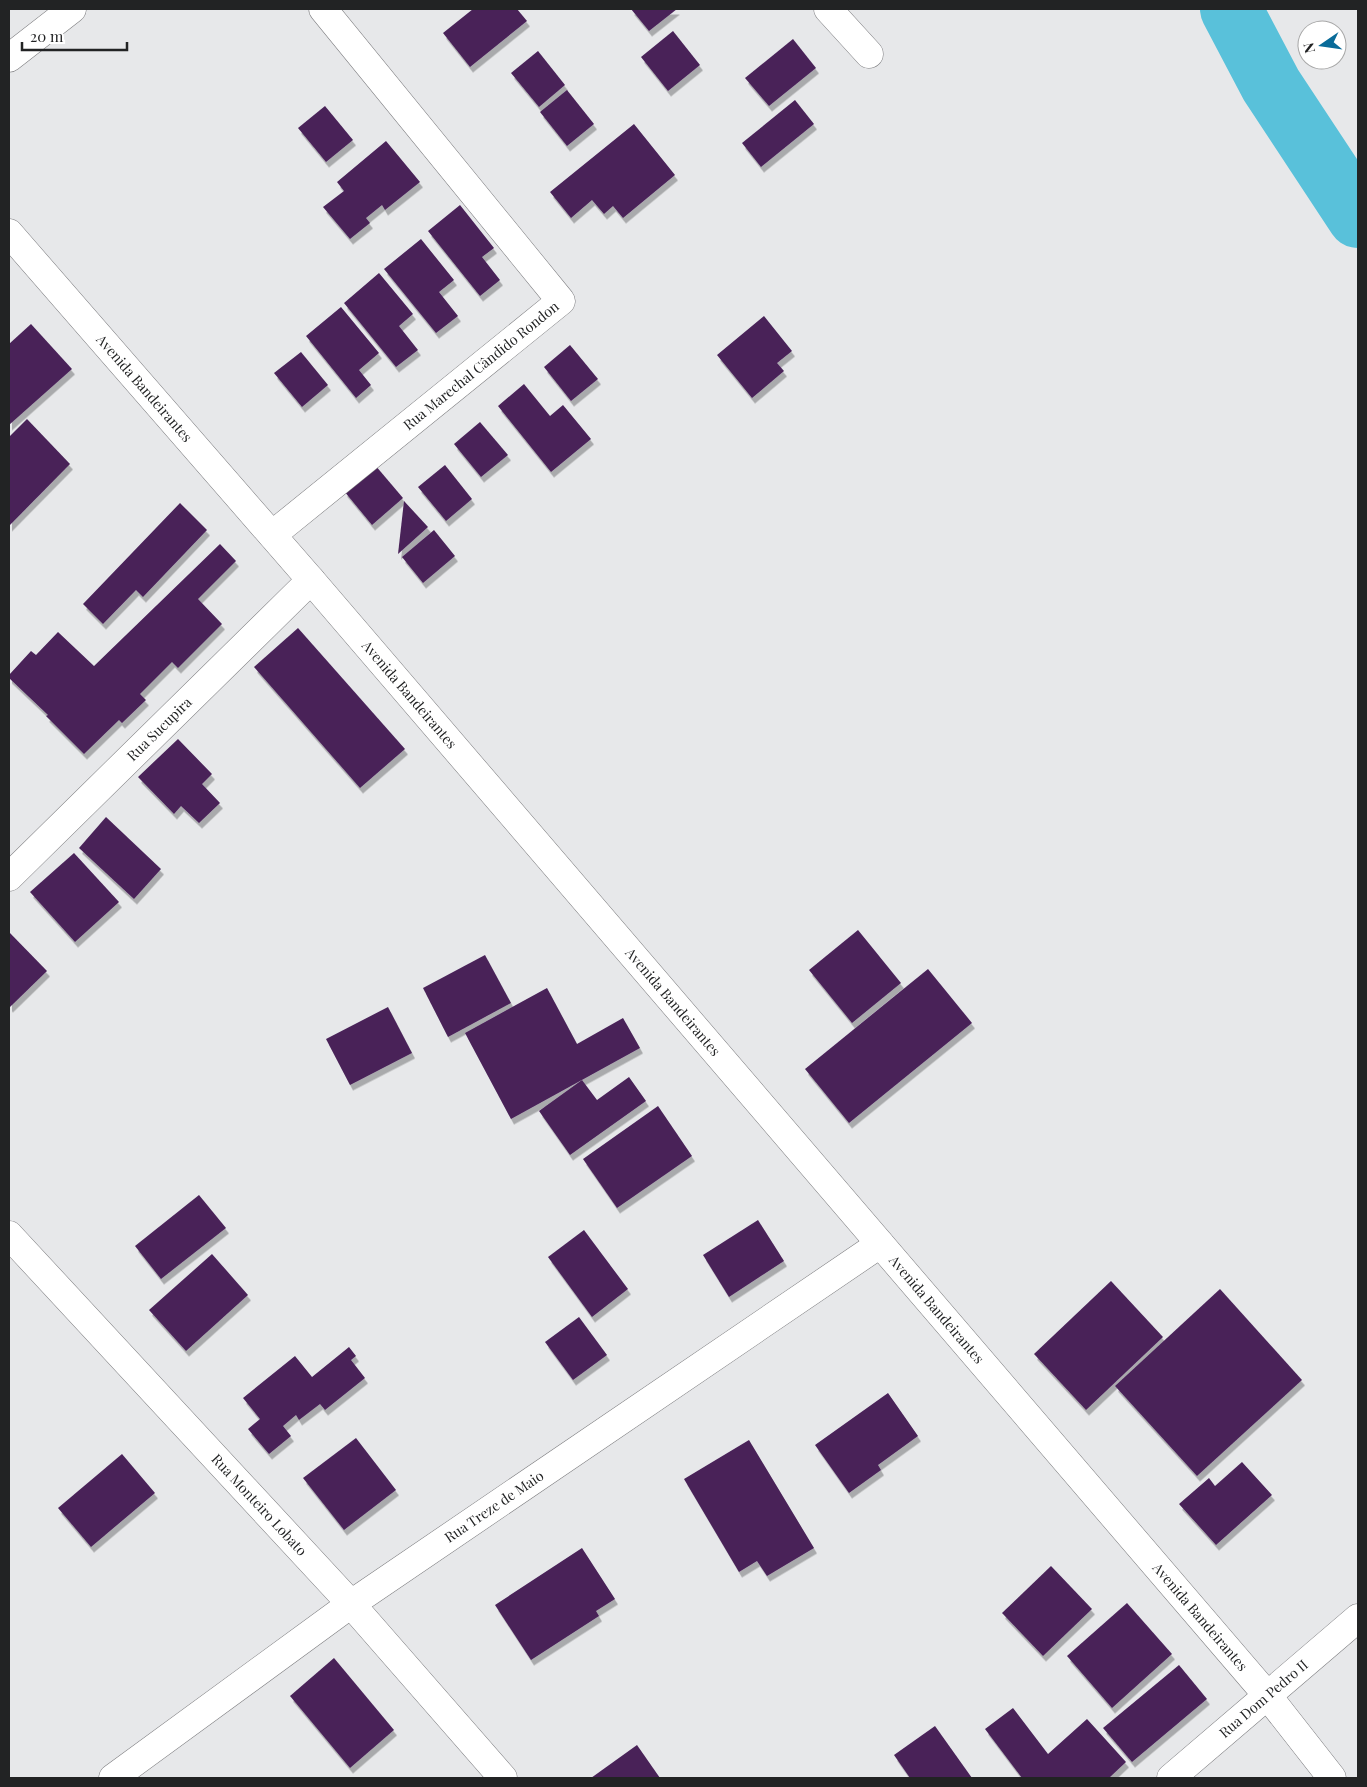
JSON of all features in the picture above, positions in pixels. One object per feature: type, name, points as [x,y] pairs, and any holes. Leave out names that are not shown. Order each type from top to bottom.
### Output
[{"type":"street","points":[[9,58],[72,9]]},
{"type":"street","name":"Rua Marechal Cândido Rondon","points":[[272,536],[561,302],[323,9]]},
{"type":"street","points":[[828,9],[869,54]]},
{"type":"street","name":"Avenida Bandeirantes","points":[[9,232],[311,580],[1266,1695],[1332,1778]]},
{"type":"street","name":"Rua Sucupira","points":[[9,877],[311,580]]},
{"type":"street","name":"Rua Monteiro Lobato","points":[[9,1235],[352,1604],[503,1778]]},
{"type":"street","name":"Rua Treze de Maio","points":[[113,1778],[352,1604],[880,1244]]},
{"type":"street","name":"Rua Dom Pedro II","points":[[1171,1778],[1358,1618]]},
{"type":"building","points":[[473,9],[517,9],[527,21],[470,67],[443,33]]},
{"type":"building","points":[[631,9],[677,9],[649,31]]},
{"type":"building","points":[[673,31],[700,65],[668,91],[641,57]]},
{"type":"building","points":[[793,39],[816,68],[769,106],[745,78]]},
{"type":"building","points":[[538,51],[565,85],[539,107],[511,73]]},
{"type":"building","points":[[567,90],[594,124],[567,146],[540,112]]},
{"type":"building","points":[[795,100],[814,124],[761,167],[742,143]]},
{"type":"building","points":[[325,106],[353,140],[326,162],[298,128]]},
{"type":"building","points":[[634,124],[675,175],[623,218],[613,206],[604,214],[592,200],[571,218],[550,192]]},
{"type":"building","points":[[386,141],[420,182],[385,210],[382,205],[366,218],[370,223],[350,239],[323,207],[344,191],[337,182]]},
{"type":"building","points":[[460,205],[494,248],[482,257],[500,280],[480,296],[428,231]]},
{"type":"building","points":[[421,239],[454,280],[439,292],[458,316],[436,333],[384,269]]},
{"type":"building","points":[[379,273],[413,314],[399,326],[418,350],[396,367],[344,303]]},
{"type":"building","points":[[341,307],[379,353],[359,370],[371,385],[356,398],[306,336]]},
{"type":"building","points":[[764,316],[792,351],[777,363],[784,371],[752,398],[717,355]]},
{"type":"building","points":[[31,324],[72,369],[9,425],[9,344]]},
{"type":"building","points":[[570,345],[598,379],[571,401],[544,367]]},
{"type":"building","points":[[301,352],[328,385],[302,407],[274,373]]},
{"type":"building","points":[[524,384],[550,416],[563,405],[591,439],[551,472],[498,406]]},
{"type":"building","points":[[27,419],[70,464],[9,526],[9,437]]},
{"type":"building","points":[[480,422],[508,455],[481,477],[454,444]]},
{"type":"building","points":[[375,465],[403,498],[372,525],[344,491]]},
{"type":"building","points":[[445,465],[472,499],[446,521],[418,487]]},
{"type":"building","points":[[404,501],[428,527],[398,554]]},
{"type":"building","points":[[180,503],[207,530],[143,597],[136,590],[103,624],[83,604]]},
{"type":"building","points":[[434,530],[455,556],[423,583],[402,557]]},
{"type":"building","points":[[220,544],[236,561],[198,599],[222,624],[178,668],[172,662],[140,694],[146,700],[122,723],[119,720],[84,754],[46,716],[48,715],[9,678],[9,675],[31,651],[36,655],[58,632],[94,666]]},
{"type":"building","points":[[298,628],[405,749],[360,788],[254,667]]},
{"type":"building","points":[[178,739],[212,774],[202,784],[220,803],[199,823],[181,806],[174,814],[138,777]]},
{"type":"building","points":[[106,817],[161,869],[134,899],[79,848]]},
{"type":"building","points":[[74,853],[119,902],[75,942],[30,892]]},
{"type":"building","points":[[858,930],[901,983],[852,1023],[809,970]]},
{"type":"building","points":[[9,932],[47,971],[10,1007],[9,1006]]},
{"type":"building","points":[[485,955],[511,1003],[448,1037],[423,988]]},
{"type":"building","points":[[928,969],[972,1023],[849,1123],[805,1069]]},
{"type":"building","points":[[547,988],[577,1044],[623,1018],[640,1048],[511,1119],[465,1033]]},
{"type":"building","points":[[388,1007],[412,1053],[350,1085],[326,1039]]},
{"type":"building","points":[[629,1077],[646,1101],[570,1155],[539,1111],[582,1080],[597,1100]]},
{"type":"building","points":[[658,1106],[692,1156],[617,1208],[583,1159]]},
{"type":"building","points":[[199,1195],[226,1228],[161,1279],[135,1246]]},
{"type":"building","points":[[758,1220],[784,1261],[729,1297],[703,1255]]},
{"type":"building","points":[[584,1230],[628,1289],[592,1317],[548,1257]]},
{"type":"building","points":[[212,1254],[248,1295],[186,1351],[149,1310]]},
{"type":"building","points":[[1111,1281],[1163,1337],[1086,1410],[1034,1354]]},
{"type":"building","points":[[1220,1289],[1302,1380],[1197,1476],[1115,1386]]},
{"type":"building","points":[[579,1317],[607,1355],[573,1380],[545,1342]]},
{"type":"building","points":[[349,1347],[356,1356],[351,1360],[365,1378],[325,1410],[320,1404],[299,1420],[296,1415],[283,1426],[291,1436],[269,1454],[248,1429],[260,1419],[243,1398],[295,1356],[312,1377]]},
{"type":"building","points":[[888,1393],[918,1436],[878,1465],[881,1470],[849,1493],[815,1445]]},
{"type":"building","points":[[356,1438],[396,1490],[344,1530],[303,1478]]},
{"type":"building","points":[[749,1440],[814,1548],[767,1576],[757,1561],[739,1572],[684,1479]]},
{"type":"building","points":[[122,1454],[155,1493],[91,1547],[58,1508]]},
{"type":"building","points":[[1242,1462],[1272,1495],[1216,1545],[1179,1504],[1209,1478],[1215,1486]]},
{"type":"building","points":[[582,1548],[615,1599],[596,1611],[599,1616],[531,1660],[495,1605]]},
{"type":"building","points":[[1051,1566],[1092,1609],[1043,1656],[1002,1613]]},
{"type":"building","points":[[1127,1603],[1172,1654],[1112,1708],[1067,1656]]},
{"type":"building","points":[[334,1658],[394,1730],[350,1768],[290,1696]]},
{"type":"building","points":[[1179,1665],[1207,1699],[1132,1762],[1103,1728]]},
{"type":"building","points":[[1013,1708],[1048,1754],[1087,1719],[1126,1762],[1109,1778],[1022,1778],[985,1729]]},
{"type":"building","points":[[935,1726],[972,1778],[910,1778],[894,1755]]},
{"type":"building","points":[[637,1745],[660,1778],[591,1778]]},
{"type":"waterway","points":[[1231,9],[1271,85],[1358,217]]}]
